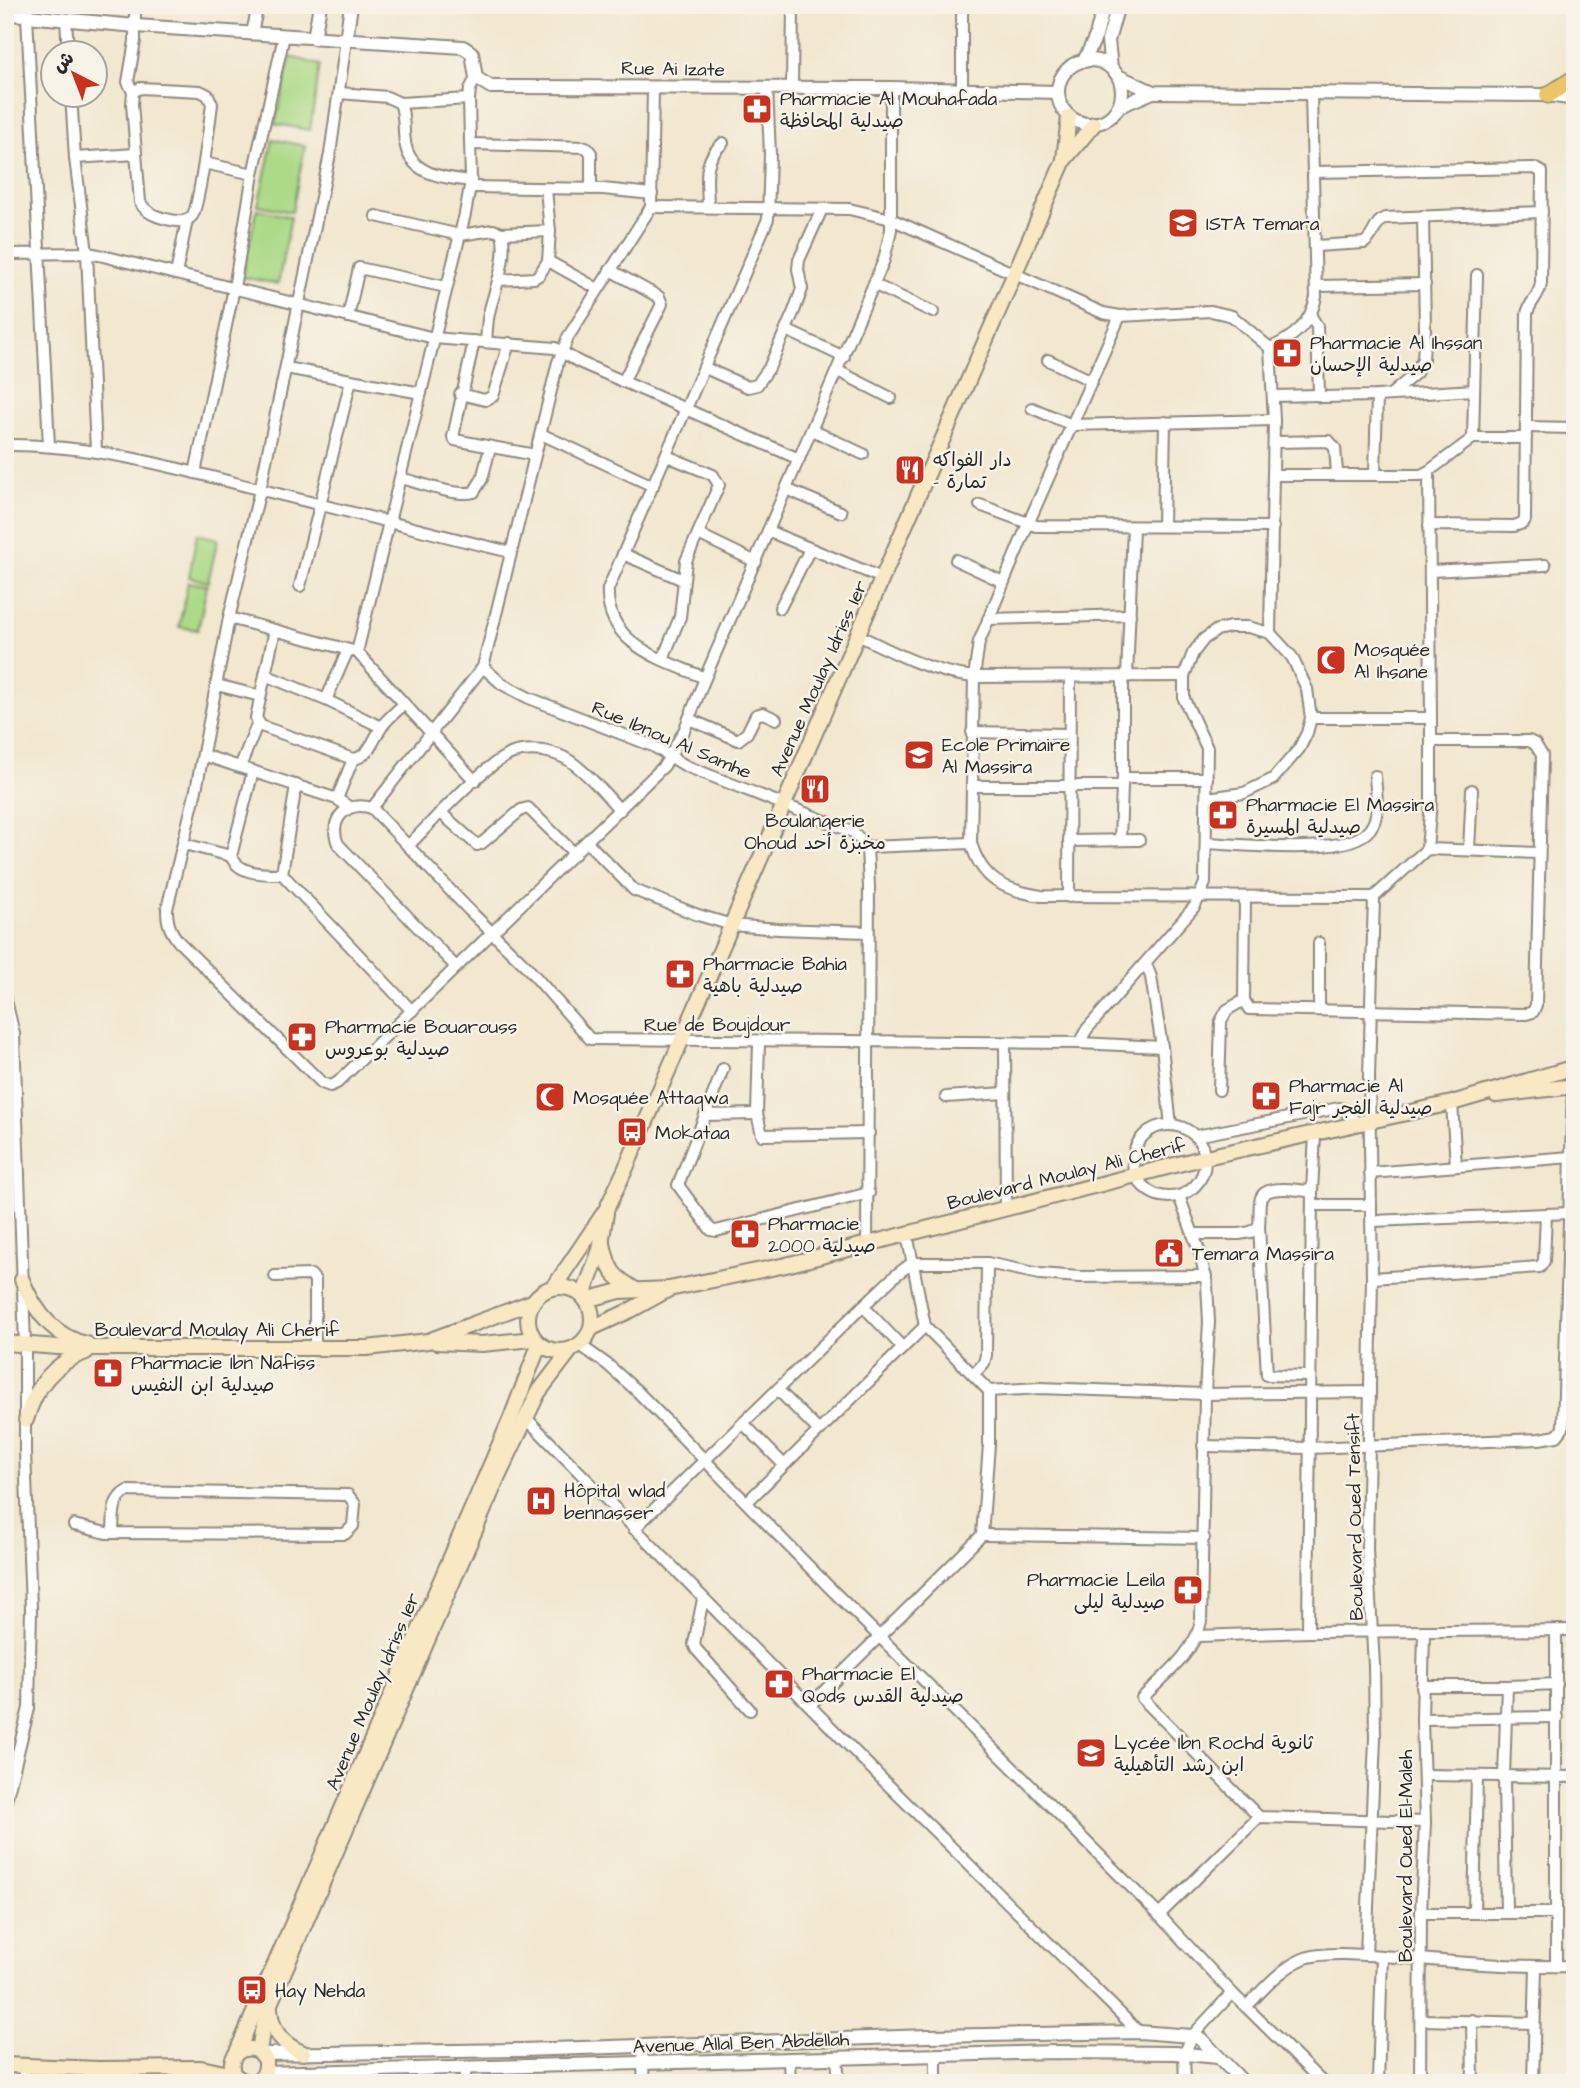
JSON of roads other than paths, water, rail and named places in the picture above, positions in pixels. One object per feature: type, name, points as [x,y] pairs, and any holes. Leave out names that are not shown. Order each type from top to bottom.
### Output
[{"type":"main road","points":[[1566,96],[1575,78]]},
{"type":"main road","points":[[1064,160],[1069,117]]},
{"type":"main road","points":[[1064,160],[1094,124]]},
{"type":"main road","name":"Avenue Moulay Idriss Ier","points":[[606,1210],[1064,160]]},
{"type":"main road","name":"Boulevard Moulay Ali Cherif","points":[[584,1298],[636,1290],[669,1289],[786,1265],[1206,1157],[1452,1103],[1575,1067]]},
{"type":"main road","name":"Boulevard Moulay Ali Cherif","points":[[1474,1097],[1574,1086]]},
{"type":"main road","points":[[584,1298],[596,1265],[606,1210]]},
{"type":"main road","points":[[554,1287],[573,1290],[584,1298],[592,1314],[592,1328],[575,1348],[552,1351],[536,1342],[528,1324],[533,1302],[538,1295],[554,1287],[606,1210]]},
{"type":"main road","points":[[602,1239],[610,1270],[620,1281],[636,1290]]},
{"type":"main road","points":[[22,1280],[31,1300],[44,1318],[60,1333],[108,1348]]},
{"type":"main road","name":"Boulevard Moulay Ali Cherif","points":[[592,1328],[669,1289]]},
{"type":"main road","name":"Boulevard Moulay Ali Cherif","points":[[428,1341],[533,1302]]},
{"type":"main road","name":"Boulevard Moulay Ali Cherif","points":[[5,1343],[71,1348],[315,1349],[367,1348],[428,1341],[482,1344],[536,1342]]},
{"type":"main road","name":"Avenue Moulay Idriss Ier","points":[[234,2056],[501,1442],[536,1342]]},
{"type":"main road","points":[[26,1420],[31,1400],[41,1382],[55,1368],[83,1353],[108,1348]]},
{"type":"main road","name":"Avenue Moulay Idriss Ier","points":[[249,2080],[266,2060],[261,2053],[263,2025],[270,2004],[526,1418],[550,1375],[575,1348]]},
{"type":"main road","points":[[270,2004],[271,2020],[278,2036],[286,2044],[303,2053]]},
{"type":"main road","points":[[5,2065],[99,2076],[201,2068],[250,2048],[261,2053]]},
{"type":"main road","points":[[234,2056],[231,2067],[249,2080]]},
{"type":"main road","points":[[201,2068],[249,2080]]},
{"type":"street","points":[[65,5],[67,38]]},
{"type":"street","points":[[134,92],[140,88],[200,91],[208,95],[212,104],[194,213],[187,220],[178,222],[160,218],[143,208],[139,194],[132,104],[134,92],[128,82],[136,26],[135,5]]},
{"type":"street","points":[[252,33],[258,5]]},
{"type":"street","points":[[314,38],[320,5]]},
{"type":"street","points":[[351,5],[330,154],[260,489],[229,618],[184,844],[167,909],[167,921],[172,933],[218,982],[322,1083],[330,1086],[337,1083],[575,854],[671,757],[875,285],[889,245],[891,88]]},
{"type":"street","points":[[792,88],[793,5]]},
{"type":"street","points":[[962,5],[962,89]]},
{"type":"street","points":[[1084,61],[1096,36],[1104,5]]},
{"type":"street","points":[[1118,5],[1108,47],[1114,72],[1121,87],[1122,97],[1118,107],[1112,115],[1094,124],[1077,122],[1063,110],[1058,92],[1060,80],[1066,71],[1084,61],[1103,63],[1114,72],[1153,92]]},
{"type":"street","points":[[27,10],[49,445]]},
{"type":"street","points":[[5,15],[27,10],[66,19],[136,26],[463,47],[472,53],[476,78],[469,99],[471,184],[460,235],[390,522],[353,651],[326,700]]},
{"type":"street","points":[[195,473],[234,288],[253,174],[284,36]]},
{"type":"street","name":"Rue Ai Izate","points":[[476,78],[491,87],[891,88],[1058,92]]},
{"type":"street","points":[[456,967],[338,844],[335,832],[338,821],[349,807],[357,805],[372,808],[483,667],[562,351],[568,337],[651,207],[653,88]]},
{"type":"street","points":[[705,678],[632,644],[610,609],[608,589],[765,229],[769,209],[767,88]]},
{"type":"street","points":[[1118,107],[1153,92],[1371,92],[1566,96],[1575,105]]},
{"type":"street","points":[[340,93],[387,97],[400,103],[469,99]]},
{"type":"street","points":[[1270,348],[1297,332],[1311,316],[1317,286],[1311,94]]},
{"type":"street","points":[[400,103],[405,115],[405,146],[411,160],[437,176],[471,184],[652,194]]},
{"type":"street","points":[[72,108],[87,253],[96,451]]},
{"type":"street","points":[[708,207],[708,160],[714,150],[723,143]]},
{"type":"street","points":[[471,144],[586,147],[591,153],[591,189]]},
{"type":"street","points":[[75,158],[136,154]]},
{"type":"street","points":[[204,163],[253,174]]},
{"type":"street","points":[[1313,172],[1538,168],[1542,175],[1541,290],[1529,306],[1527,314],[1526,515],[1523,523],[1514,526],[1429,525]]},
{"type":"street","points":[[498,280],[534,278],[548,261],[550,231],[545,189]]},
{"type":"street","points":[[651,207],[866,212],[891,219],[1103,313],[1120,316],[1210,311],[1225,313],[1239,321],[1270,348],[1275,421],[1270,633]]},
{"type":"street","points":[[705,368],[753,387],[769,368],[801,295],[799,260],[822,209]]},
{"type":"street","points":[[1316,246],[1364,243],[1371,238],[1381,219],[1542,212]]},
{"type":"street","points":[[376,216],[460,235],[493,230],[502,233],[550,231]]},
{"type":"street","points":[[1390,395],[1411,379],[1421,365],[1425,329],[1423,216]]},
{"type":"street","points":[[176,274],[187,220]]},
{"type":"street","points":[[486,342],[489,312],[498,280],[504,241],[502,233]]},
{"type":"street","points":[[5,254],[87,253],[435,338],[548,346],[685,410],[799,459]]},
{"type":"street","points":[[548,261],[598,289]]},
{"type":"street","points":[[348,317],[359,268],[446,287]]},
{"type":"street","points":[[610,270],[652,293],[662,304],[623,382]]},
{"type":"street","points":[[1473,438],[1477,275]]},
{"type":"street","points":[[1317,286],[1425,284]]},
{"type":"street","points":[[875,285],[933,312]]},
{"type":"street","points":[[1120,316],[979,642],[974,677],[971,843],[979,865],[1004,888],[1041,897],[1374,897],[1427,849],[1538,853]]},
{"type":"street","points":[[1311,316],[1317,326],[1319,395]]},
{"type":"street","points":[[786,330],[844,357]]},
{"type":"street","points":[[474,341],[460,394],[453,437],[455,440],[535,455]]},
{"type":"street","points":[[460,394],[485,400],[493,396],[509,343]]},
{"type":"street","points":[[1048,360],[1092,381]]},
{"type":"street","points":[[286,368],[421,393]]},
{"type":"street","points":[[838,371],[891,398]]},
{"type":"street","points":[[300,586],[351,380]]},
{"type":"street","points":[[1273,396],[1377,396],[1474,390]]},
{"type":"street","points":[[1376,474],[1377,396]]},
{"type":"street","points":[[1032,408],[1072,425],[1275,421]]},
{"type":"street","points":[[1163,527],[1165,422]]},
{"type":"street","points":[[1275,475],[1414,475],[1429,471],[1473,438],[1575,428]]},
{"type":"street","points":[[812,430],[863,454]]},
{"type":"street","points":[[541,434],[653,486]]},
{"type":"street","points":[[1275,442],[1329,441],[1335,448],[1337,473]]},
{"type":"street","points":[[5,445],[49,445],[96,451],[510,552]]},
{"type":"street","points":[[401,478],[450,491],[474,492],[482,480],[490,447]]},
{"type":"street","points":[[663,659],[680,617],[686,561],[719,482],[713,475],[667,456]]},
{"type":"street","points":[[1427,849],[1431,802],[1432,718],[1429,471]]},
{"type":"street","points":[[786,489],[841,512]]},
{"type":"street","points":[[980,505],[1028,524],[1073,528],[1273,527]]},
{"type":"street","points":[[1120,840],[1133,527]]},
{"type":"street","points":[[768,531],[882,578]]},
{"type":"street","points":[[698,534],[756,562]]},
{"type":"street","points":[[780,608],[810,549]]},
{"type":"street","points":[[623,554],[683,580]]},
{"type":"street","points":[[956,560],[1003,582]]},
{"type":"street","points":[[1431,571],[1545,565]]},
{"type":"street","points":[[988,619],[1130,615]]},
{"type":"street","points":[[229,618],[353,651],[475,781]]},
{"type":"street","points":[[1079,1043],[1087,1029],[1146,964],[1201,896],[1205,883],[1206,741],[1184,699],[1184,676],[1193,653],[1204,639],[1217,630],[1248,627],[1270,633],[1292,657],[1301,672],[1309,696],[1311,718],[1299,749],[1273,779],[1244,793],[1207,798]]},
{"type":"street","points":[[275,630],[256,718],[261,726],[353,760],[365,754],[381,727],[404,704]]},
{"type":"street","points":[[858,635],[916,662],[957,676],[1184,676]]},
{"type":"street","name":"Rue Ibnou Al Samhe","points":[[483,667],[502,684],[529,698],[653,746],[686,766],[853,832],[867,847]]},
{"type":"street","points":[[265,675],[326,700],[381,727]]},
{"type":"street","points":[[1069,897],[1070,677]]},
{"type":"street","points":[[217,685],[260,696]]},
{"type":"street","points":[[689,719],[738,740],[747,733],[755,715],[763,713],[776,719]]},
{"type":"street","points":[[1311,718],[1432,718]]},
{"type":"street","points":[[240,767],[258,722]]},
{"type":"street","points":[[972,732],[1068,734]]},
{"type":"street","points":[[1245,897],[1244,1000],[1246,1007],[1252,1010],[1533,1012],[1536,1005],[1542,755],[1535,744],[1529,741],[1431,741]]},
{"type":"street","points":[[408,845],[500,759],[513,753],[542,751],[558,755],[575,765],[620,810]]},
{"type":"street","points":[[203,755],[337,799],[349,807]]},
{"type":"street","points":[[337,799],[353,760]]},
{"type":"street","points":[[253,771],[232,856],[234,862],[254,873],[282,874],[412,1011]]},
{"type":"street","points":[[1206,843],[1335,846],[1357,840],[1364,836],[1374,822],[1377,807],[1375,776]]},
{"type":"street","points":[[972,786],[1069,787],[1207,778]]},
{"type":"street","points":[[282,874],[296,785]]},
{"type":"street","points":[[1469,849],[1472,790]]},
{"type":"street","name":"Rue de Boujdour","points":[[372,808],[526,966],[590,1039],[1079,1043],[1162,1047]]},
{"type":"street","points":[[441,813],[477,845],[521,810],[528,808],[575,854]]},
{"type":"street","points":[[1069,841],[1139,840]]},
{"type":"street","points":[[587,842],[626,884],[640,894],[681,910],[732,925],[868,932]]},
{"type":"street","points":[[867,1244],[867,847],[971,843]]},
{"type":"street","points":[[184,844],[232,856]]},
{"type":"street","name":"Boulevard Oued Tensift","points":[[1366,1955],[1375,1709],[1367,1550],[1372,1221],[1370,1173],[1363,1122],[1371,1010],[1374,897]]},
{"type":"street","points":[[1319,943],[1320,1010]]},
{"type":"street","points":[[1146,964],[1151,977],[1162,1047],[1171,1125]]},
{"type":"street","points":[[5,996],[14,1034],[31,1608],[29,1708],[5,1805]]},
{"type":"street","points":[[1219,1090],[1221,1021],[1227,1010],[1244,1000]]},
{"type":"street","points":[[759,1042],[757,1114],[760,1133],[766,1137],[869,1133]]},
{"type":"street","points":[[1005,1044],[1006,1208]]},
{"type":"street","points":[[723,1069],[678,1185],[711,1230],[716,1231],[869,1193]]},
{"type":"street","points":[[1203,1446],[1309,1448],[1539,1439],[1557,1436],[1563,1428],[1574,1086]]},
{"type":"street","points":[[946,1097],[1005,1093]]},
{"type":"street","points":[[1452,1103],[1456,1166]]},
{"type":"street","points":[[1196,1136],[1339,1108],[1363,1122]]},
{"type":"street","points":[[705,1115],[757,1114]]},
{"type":"street","points":[[1171,1125],[1187,1129],[1196,1136],[1206,1157],[1199,1181],[1191,1190],[1180,1196],[1167,1197],[1154,1194],[1143,1187],[1136,1175],[1133,1154],[1137,1143],[1145,1134],[1154,1127],[1171,1125]]},
{"type":"street","points":[[1308,1632],[1309,1376],[1315,1135]]},
{"type":"street","points":[[1370,1173],[1571,1157]]},
{"type":"street","points":[[1309,1376],[1268,1376],[1266,1373],[1259,1226],[1260,1201],[1266,1192],[1273,1189],[1312,1191]]},
{"type":"street","points":[[1180,1196],[1206,1276],[1209,1322],[1199,1636],[1180,1660],[1142,1698],[1259,1817],[1425,1822]]},
{"type":"street","points":[[1312,1205],[1371,1205]]},
{"type":"street","points":[[1372,1221],[1570,1213]]},
{"type":"street","points":[[1372,1278],[1540,1267],[1544,1261],[1546,1214]]},
{"type":"street","points":[[1193,1234],[1239,1234],[1251,1232],[1259,1226]]},
{"type":"street","points":[[810,1705],[982,1535],[989,1446],[989,1391],[925,1326],[907,1234]]},
{"type":"street","points":[[634,1529],[863,1306],[912,1263],[987,1263],[1040,1274],[1079,1277],[1206,1276]]},
{"type":"street","points":[[974,1374],[984,1363],[986,1355],[987,1263]]},
{"type":"street","points":[[275,1276],[310,1275],[315,1280],[315,1349]]},
{"type":"street","points":[[863,1306],[902,1348]]},
{"type":"street","points":[[747,1502],[925,1326]]},
{"type":"street","points":[[575,1348],[608,1365],[636,1390],[1323,2083]]},
{"type":"street","points":[[989,1391],[1040,1388],[1205,1394],[1370,1392]]},
{"type":"street","points":[[778,1390],[819,1431]]},
{"type":"street","points":[[526,1418],[703,1599],[1139,2032]]},
{"type":"street","points":[[743,1423],[784,1465]]},
{"type":"street","points":[[74,1525],[113,1533],[345,1534],[353,1526],[355,1504],[348,1495],[127,1491],[119,1495],[115,1502],[113,1533]]},
{"type":"street","points":[[982,1535],[1204,1538]]},
{"type":"street","points":[[703,1599],[694,1644],[696,1649],[750,1710]]},
{"type":"street","points":[[1199,1636],[1424,1630],[1575,1630]]},
{"type":"street","name":"Boulevard Oued El-Maleh","points":[[1420,2083],[1421,1913],[1425,1822],[1422,1719],[1424,1630]]},
{"type":"street","points":[[1556,1630],[1556,1966]]},
{"type":"street","points":[[1422,1686],[1557,1684]]},
{"type":"street","points":[[1506,1912],[1504,1777],[1507,1686]]},
{"type":"street","points":[[1422,1719],[1558,1717]]},
{"type":"street","points":[[1424,1775],[1575,1777]]},
{"type":"street","points":[[1474,1912],[1477,1777]]},
{"type":"street","points":[[1159,1915],[1259,1817]]},
{"type":"street","points":[[1421,1913],[1556,1913]]},
{"type":"street","points":[[1246,2007],[1300,1960],[1311,1956],[1366,1955],[1575,1966]]},
{"type":"street","points":[[1378,2083],[1382,1956]]},
{"type":"street","points":[[1533,2083],[1536,1966]]},
{"type":"street","points":[[1185,2083],[1184,2055],[1192,2036],[1232,1993]]},
{"type":"street","points":[[1422,2020],[1533,2023]]},
{"type":"street","points":[[1472,2020],[1473,2083]]},
{"type":"street","name":"Avenue Allal Ben Abdellah","points":[[261,2053],[642,2047],[928,2036],[1139,2032],[1192,2036]]},
{"type":"street","points":[[1192,2036],[1201,2039],[1244,2083]]},
{"type":"street","points":[[642,2047],[644,2083]]},
{"type":"street","name":"Avenue Allal Ben Abdellah","points":[[249,2080],[465,2068],[1054,2052],[1218,2057]]},
{"type":"street","points":[[936,2056],[936,2083]]},
{"type":"street","points":[[837,2059],[839,2083]]},
{"type":"street","points":[[789,2060],[790,2083]]},
{"type":"street","points":[[24,2066],[24,2083]]},
{"type":"street","points":[[465,2068],[465,2083]]},
{"type":"place","name":"Pharmacie Al Mouhafada صيدلية المحافظة","points":[[757,109]]},
{"type":"place","name":"ISTA Temara","points":[[1183,223]]},
{"type":"place","name":"Pharmacie Al Ihssan صيدلية الإحسان","points":[[1287,353]]},
{"type":"place","name":"دار الفواكه - تمارة","points":[[910,470]]},
{"type":"place","name":"Mosquée Al Ihsane","points":[[1331,660]]},
{"type":"place","name":"Ecole Primaire Al Massira","points":[[919,755]]},
{"type":"place","name":"Boulangerie Ohoud مخبزة أحد","points":[[815,789]]},
{"type":"place","name":"Pharmacie El Massira صيدلية المسيرة","points":[[1223,815]]},
{"type":"place","name":"Pharmacie Bahia صيدلية باهية","points":[[680,974]]},
{"type":"place","name":"Pharmacie Bouarouss صيدلية بوعروس","points":[[302,1037]]},
{"type":"place","name":"Pharmacie Al Fajr صيدلية الفجر","points":[[1266,1096]]},
{"type":"place","name":"Mosquée Attaqwa","points":[[550,1097]]},
{"type":"place","name":"Mokataa","points":[[632,1132]]},
{"type":"place","name":"Pharmacie 2000 صيدلية","points":[[745,1234]]},
{"type":"place","name":"Temara Massira","points":[[1169,1253]]},
{"type":"place","name":"Pharmacie Ibn Nafiss صيدلية ابن النفيس","points":[[108,1373]]},
{"type":"place","name":"Hôpital wlad bennasser","points":[[541,1501]]},
{"type":"place","name":"Pharmacie Leila صيدلية ليلى","points":[[1188,1590]]},
{"type":"place","name":"Pharmacie El Qods صيدلية القدس","points":[[779,1684]]},
{"type":"place","name":"Lycée Ibn Rochd ثانوية ابن رشد التأهيلية","points":[[1091,1753]]},
{"type":"place","name":"Hay Nehda","points":[[252,1990]]}]
